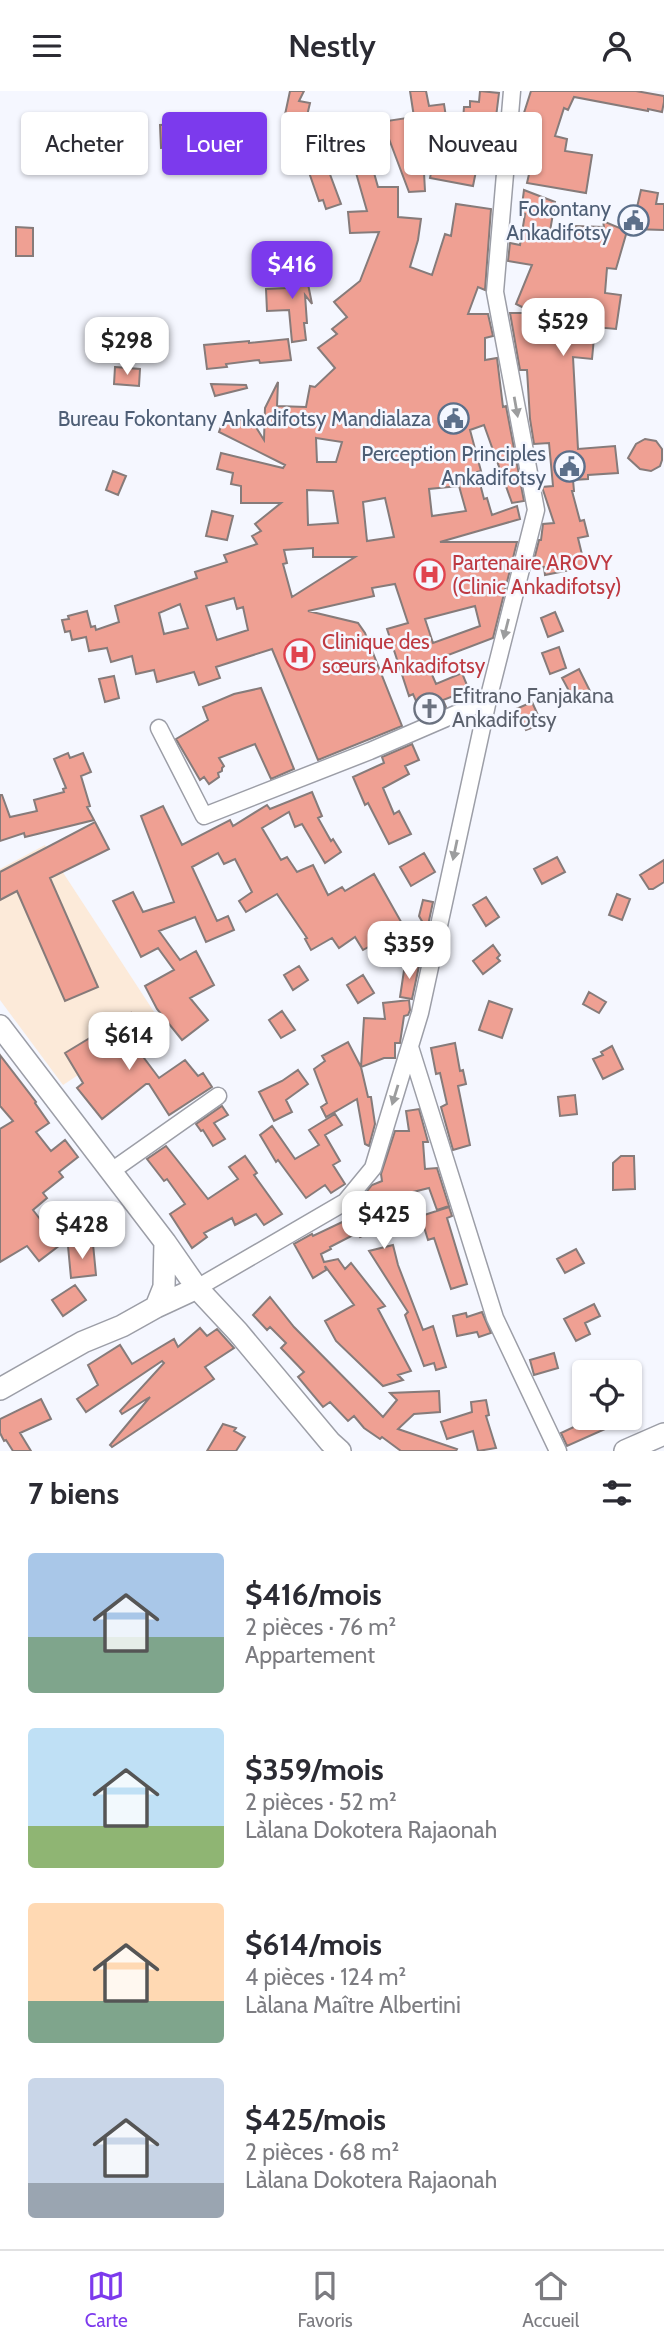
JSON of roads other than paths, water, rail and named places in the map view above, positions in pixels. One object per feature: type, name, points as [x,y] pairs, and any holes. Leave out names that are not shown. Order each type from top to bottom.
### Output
[{"type":"main road","points":[[0,1026],[197,1288],[340,1451]]},
{"type":"main road","points":[[156,1307],[164,1287],[165,1242]]},
{"type":"main road","points":[[0,1389],[83,1342],[122,1326],[197,1288]]},
{"type":"main road","points":[[0,1404],[90,1352],[122,1326]]},
{"type":"main road","points":[[625,1451],[664,1434]]},
{"type":"street","points":[[197,1288],[345,1202],[373,1168],[420,1013],[488,700],[536,510],[495,292],[512,91]]},
{"type":"street","points":[[159,728],[204,816],[370,751],[488,700]]},
{"type":"street","points":[[410,1046],[495,1318],[558,1451]]},
{"type":"street","points":[[110,1172],[218,1096]]},
{"type":"place","name":"Fokontany Ankadifotsy","points":[[634,221]]},
{"type":"place","name":"Bureau Fokontany Ankadifotsy Mandialaza","points":[[454,419]]},
{"type":"place","name":"Perception Principles Ankadifotsy","points":[[569,466]]},
{"type":"place","name":"Partenaire AROVY (Clinic Ankadifotsy)","points":[[429,575]]},
{"type":"place","name":"Clinique des sœurs Ankadifotsy","points":[[299,654]]},
{"type":"place","name":"Efitrano Fanjakana Ankadifotsy","points":[[429,708]]}]
